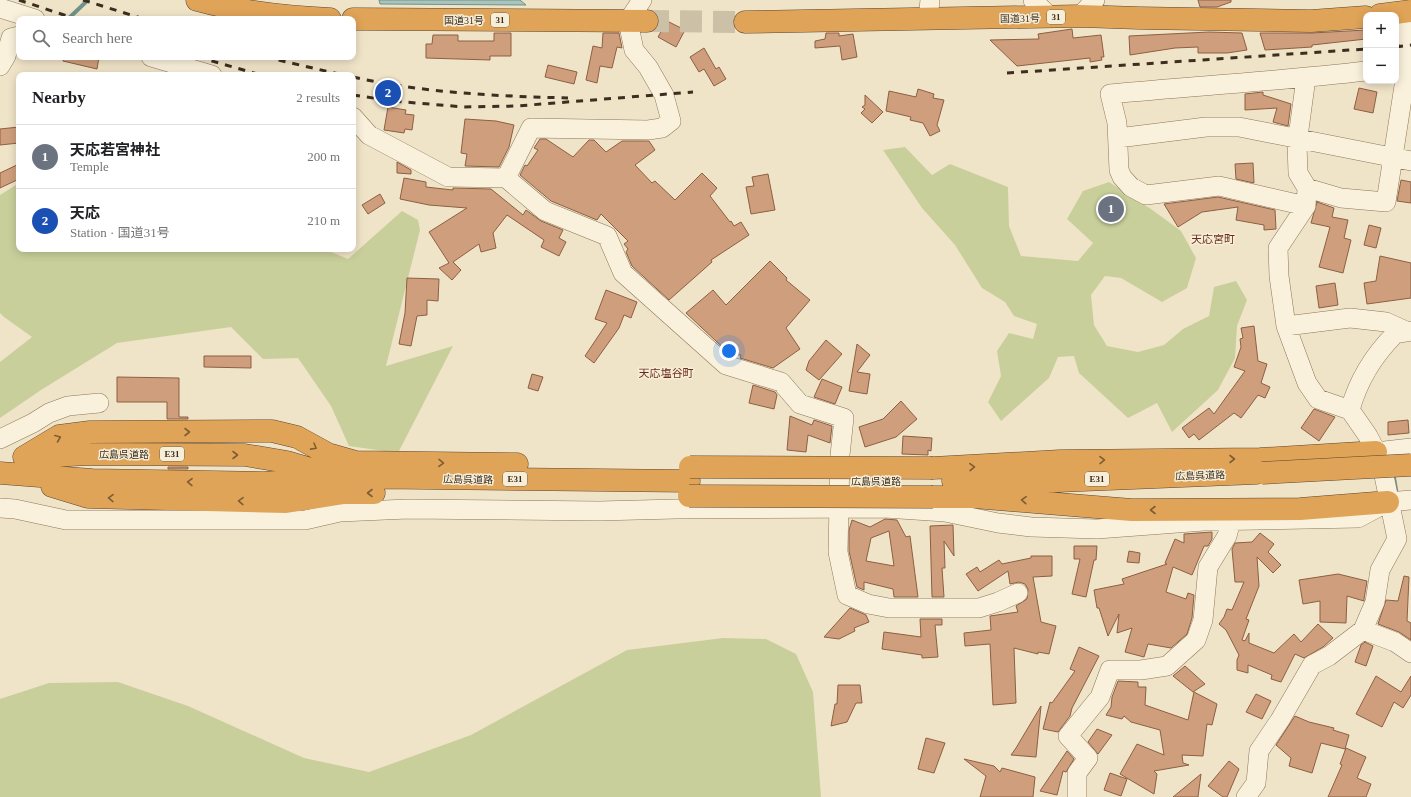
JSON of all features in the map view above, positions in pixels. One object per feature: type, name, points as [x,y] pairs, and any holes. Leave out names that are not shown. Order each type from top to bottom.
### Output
[{"type":"highway","points":[[197,0],[232,8],[285,16]]},
{"type":"highway","name":"国道31号","points":[[746,22],[929,10],[1050,17],[1080,16],[1310,21],[1363,17]]},
{"type":"highway","name":"国道31号","points":[[356,20],[638,21]]},
{"type":"highway","points":[[9,466],[59,436],[90,432],[272,431],[297,437],[328,454],[356,462],[689,481],[933,482],[982,497],[1139,510],[1300,509],[1388,502]]},
{"type":"highway","points":[[9,466],[88,497],[286,502],[344,493],[689,481],[933,482],[1060,461],[1260,458],[1376,452]]},
{"type":"highway","name":"広島呉道路","points":[[9,466],[90,454],[245,455],[287,462],[340,477],[689,481]]},
{"type":"highway","name":"広島呉道路","points":[[933,482],[1033,482],[1262,473],[1411,464]]},
{"type":"street","points":[[506,178],[532,128],[648,130],[662,128],[671,122],[664,95],[648,67],[634,50],[642,0]]},
{"type":"street","points":[[1033,0],[1050,17]]},
{"type":"street","points":[[1080,16],[1095,0]]},
{"type":"street","points":[[0,8],[25,16]]},
{"type":"street","points":[[1363,71],[1306,78],[1110,94],[1117,123],[1119,170],[1122,177],[1131,187],[1146,195],[1219,186],[1306,197],[1386,202],[1402,160],[1408,12]]},
{"type":"street","points":[[0,66],[6,56],[11,38],[16,37]]},
{"type":"street","points":[[161,60],[202,72]]},
{"type":"street","points":[[1246,797],[1256,783],[1259,751],[1280,720],[1312,665],[1329,656],[1363,630],[1375,602],[1380,570],[1397,539],[1388,502],[1381,461],[1368,436],[1350,410],[1318,399],[1307,383],[1286,326],[1279,276],[1278,248],[1306,197],[1298,173],[1298,138],[1306,78]]},
{"type":"street","points":[[356,120],[369,135],[448,177],[506,178],[545,211],[608,236],[623,273],[726,365],[782,382],[800,404],[844,418],[840,455],[838,552],[847,595],[868,604],[889,608],[979,608],[998,602],[1018,593]]},
{"type":"street","points":[[1118,138],[1218,126],[1239,127],[1402,160]]},
{"type":"street","points":[[1286,326],[1350,318],[1386,322],[1409,331]]},
{"type":"street","points":[[1350,410],[1355,392],[1363,374],[1395,334],[1409,331]]},
{"type":"street","points":[[0,439],[34,423],[49,413],[68,406],[99,403]]},
{"type":"street","points":[[1376,452],[1411,448]]},
{"type":"street","points":[[0,508],[15,509],[66,520],[305,520],[340,512],[408,509],[600,511],[885,508],[945,512],[998,523],[1031,527],[1097,529],[1232,521],[1358,518],[1388,502],[1411,500]]},
{"type":"street","points":[[1077,797],[1077,773],[1088,758],[1068,736],[1100,697],[1110,670],[1141,670],[1166,666],[1196,640],[1203,620],[1208,567],[1227,536],[1232,521]]},
{"type":"street","points":[[1363,630],[1395,642],[1411,652]]},
{"type":"green space","points":[[905,147],[932,175],[950,164],[1008,187],[1009,226],[1021,256],[1078,261],[1093,243],[1067,219],[1083,191],[1109,182],[1151,209],[1181,231],[1196,258],[1187,288],[1162,302],[1121,278],[1105,276],[1091,295],[1094,325],[1107,346],[1138,352],[1164,345],[1183,329],[1209,316],[1214,287],[1236,281],[1247,300],[1237,326],[1235,358],[1218,390],[1172,432],[1157,403],[1128,418],[1079,373],[1074,356],[1058,357],[1049,378],[1001,421],[988,402],[1001,376],[997,351],[1009,333],[1033,339],[1037,324],[1014,316],[1005,302],[982,288],[955,245],[922,208],[883,150]]},
{"type":"green space","points":[[16,185],[16,252],[331,252],[348,259],[402,211],[418,220],[420,230],[386,366],[453,346],[398,453],[349,446],[331,406],[298,358],[263,359],[231,327],[117,343],[41,390],[0,418],[0,362],[32,337],[0,313],[0,195]]},
{"type":"green space","points":[[723,638],[766,639],[796,654],[813,692],[821,797],[0,797],[0,699],[49,683],[118,682],[188,706],[304,758],[369,772],[471,735],[627,650]]},
{"type":"water","points":[[379,0],[520,0],[526,5],[380,4]]},
{"type":"building","points":[[1198,0],[1231,0],[1231,2],[1217,7],[1200,7]]},
{"type":"building","points":[[667,21],[685,30],[676,47],[658,37]]},
{"type":"building","points":[[1072,29],[1073,38],[1101,35],[1104,57],[1101,57],[1102,60],[1090,62],[1090,58],[1017,66],[990,40],[1039,39],[1038,34]]},
{"type":"building","points":[[1363,30],[1363,39],[1312,45],[1312,47],[1265,50],[1260,33],[1312,33]]},
{"type":"building","points":[[1209,32],[1242,33],[1247,50],[1227,53],[1198,53],[1198,47],[1175,48],[1130,55],[1129,36]]},
{"type":"building","points":[[494,33],[511,33],[511,56],[490,56],[490,60],[426,58],[426,44],[432,44],[433,35],[458,35],[458,41],[494,41]]},
{"type":"building","points":[[603,33],[619,33],[622,48],[617,47],[612,68],[600,66],[597,83],[586,80],[593,46],[602,48]]},
{"type":"building","points":[[826,33],[839,33],[839,36],[853,34],[857,57],[842,60],[840,46],[815,48],[815,41],[825,39]]},
{"type":"building","points":[[704,48],[716,69],[719,67],[726,79],[714,86],[704,69],[699,72],[690,57]]},
{"type":"building","points":[[63,60],[98,60],[97,69]]},
{"type":"building","points":[[548,65],[577,72],[574,84],[545,77]]},
{"type":"building","points":[[1359,88],[1377,92],[1373,113],[1354,109]]},
{"type":"building","points":[[918,89],[934,94],[933,98],[944,100],[937,125],[940,131],[930,136],[923,123],[910,120],[911,117],[886,111],[889,91],[916,97]]},
{"type":"building","points":[[1263,92],[1263,95],[1291,104],[1288,126],[1273,122],[1277,108],[1245,110],[1245,94]]},
{"type":"building","points":[[865,95],[883,112],[872,123],[861,113],[865,109],[862,107],[865,105]]},
{"type":"building","points":[[388,107],[406,110],[405,114],[414,115],[412,130],[405,129],[404,133],[384,130]]},
{"type":"building","points":[[465,119],[496,121],[514,125],[509,147],[499,167],[465,166],[467,154],[461,153]]},
{"type":"building","points":[[16,127],[16,143],[0,145],[0,129]]},
{"type":"building","points":[[540,139],[546,139],[573,157],[589,140],[594,140],[606,152],[622,141],[649,141],[655,150],[635,165],[652,183],[655,181],[675,200],[702,173],[717,188],[710,196],[734,226],[741,222],[749,235],[711,260],[712,262],[669,300],[632,266],[626,252],[628,249],[624,244],[628,241],[601,214],[597,220],[551,201],[520,175],[525,165],[527,166],[538,150],[534,148]]},
{"type":"building","points":[[397,162],[411,170],[411,174],[397,173]]},
{"type":"building","points":[[1253,163],[1254,183],[1236,179],[1235,164]]},
{"type":"building","points":[[16,165],[16,180],[0,188],[0,173]]},
{"type":"building","points":[[768,174],[775,210],[751,214],[746,187],[754,186],[752,177]]},
{"type":"building","points":[[404,178],[426,182],[426,187],[453,190],[453,188],[491,189],[523,215],[526,210],[541,221],[563,230],[559,238],[566,242],[559,256],[541,247],[544,240],[507,215],[493,233],[496,248],[481,252],[479,244],[453,262],[461,270],[452,280],[439,268],[449,263],[429,232],[467,208],[429,205],[400,199]]},
{"type":"building","points":[[1401,180],[1411,182],[1411,203],[1397,201]]},
{"type":"building","points":[[380,194],[385,203],[368,214],[362,205]]},
{"type":"building","points":[[1218,197],[1275,210],[1276,229],[1264,230],[1264,225],[1236,220],[1238,207],[1202,212],[1178,227],[1164,204]]},
{"type":"building","points":[[1317,202],[1334,208],[1332,217],[1348,220],[1344,238],[1351,240],[1343,273],[1319,267],[1330,227],[1311,223]]},
{"type":"building","points":[[1369,225],[1381,228],[1376,248],[1364,245]]},
{"type":"building","points":[[1380,256],[1411,263],[1411,298],[1367,304],[1364,283],[1376,281]]},
{"type":"building","points":[[770,261],[787,278],[786,280],[810,300],[786,328],[800,349],[773,368],[740,358],[741,355],[731,355],[686,313],[713,290],[726,305]]},
{"type":"building","points":[[407,278],[439,279],[438,301],[427,300],[427,315],[417,316],[411,346],[399,344],[405,313]]},
{"type":"building","points":[[1335,283],[1338,305],[1319,308],[1316,286]]},
{"type":"building","points":[[606,290],[637,302],[631,318],[624,315],[619,328],[594,363],[585,356],[607,323],[595,319]]},
{"type":"building","points":[[1254,326],[1258,361],[1267,364],[1261,383],[1270,387],[1265,398],[1258,395],[1241,418],[1234,413],[1199,440],[1194,434],[1189,438],[1182,428],[1209,408],[1214,414],[1245,371],[1234,367],[1241,347],[1240,339],[1243,338],[1241,328]]},
{"type":"building","points":[[826,340],[842,354],[819,380],[806,370],[809,361]]},
{"type":"building","points":[[857,344],[870,355],[857,372],[870,374],[867,394],[849,391]]},
{"type":"building","points":[[204,356],[251,356],[251,368],[204,367]]},
{"type":"building","points":[[532,374],[543,377],[538,391],[528,388]]},
{"type":"building","points":[[117,377],[179,378],[179,417],[188,417],[188,419],[167,419],[167,402],[117,402]]},
{"type":"building","points":[[822,379],[842,387],[835,404],[814,397]]},
{"type":"building","points":[[753,385],[775,392],[777,395],[774,409],[749,403]]},
{"type":"building","points":[[901,401],[917,419],[896,437],[865,447],[859,427],[883,419]]},
{"type":"building","points":[[1314,409],[1335,417],[1319,441],[1301,428]]},
{"type":"building","points":[[790,416],[812,425],[814,420],[832,426],[830,443],[808,435],[806,452],[787,450]]},
{"type":"building","points":[[1408,420],[1409,433],[1388,435],[1388,422]]},
{"type":"building","points":[[903,436],[932,438],[931,451],[928,450],[928,455],[902,454]]},
{"type":"building","points":[[168,467],[188,467],[188,469],[168,469]]},
{"type":"building","points":[[885,519],[897,520],[906,537],[910,536],[918,597],[894,597],[893,589],[864,582],[864,590],[857,587],[849,551],[849,530],[852,520],[870,527]],"holes":[[[889,531],[894,566],[866,561],[871,538]]]},
{"type":"building","points":[[953,525],[954,556],[944,541],[945,568],[942,568],[944,597],[932,597],[930,526]]},
{"type":"building","points":[[1212,532],[1212,539],[1208,546],[1204,546],[1192,575],[1173,567],[1166,592],[1186,599],[1188,593],[1194,595],[1192,618],[1187,634],[1171,648],[1148,644],[1144,657],[1125,652],[1132,628],[1117,633],[1119,614],[1108,636],[1099,608],[1097,608],[1094,590],[1124,584],[1122,579],[1167,564],[1165,563],[1175,539],[1184,543],[1184,534]]},
{"type":"building","points":[[1260,533],[1274,544],[1268,552],[1281,565],[1273,573],[1257,557],[1259,586],[1246,619],[1249,620],[1242,640],[1245,641],[1249,633],[1249,643],[1274,653],[1294,634],[1301,642],[1318,624],[1333,638],[1323,647],[1304,658],[1295,654],[1281,682],[1271,679],[1272,675],[1248,665],[1248,673],[1237,670],[1237,660],[1239,655],[1226,630],[1219,624],[1227,609],[1232,610],[1244,582],[1235,582],[1232,549],[1235,543],[1252,542]]},
{"type":"building","points":[[1074,546],[1097,546],[1096,560],[1094,560],[1086,597],[1072,594],[1080,559],[1074,559]]},
{"type":"building","points":[[1129,551],[1140,553],[1139,563],[1127,562]]},
{"type":"building","points":[[1031,556],[1052,556],[1052,576],[1033,577],[1041,622],[1056,626],[1049,654],[1038,652],[1038,654],[1014,648],[1016,703],[993,705],[990,644],[965,646],[964,633],[991,630],[990,616],[1018,612],[1016,606],[1027,599],[1028,589],[1025,584],[1019,582],[1010,584],[1008,571],[978,591],[966,574],[977,567],[980,572],[999,560],[1002,564],[1031,558]]},
{"type":"building","points":[[1338,574],[1367,581],[1364,601],[1347,596],[1346,623],[1320,622],[1320,601],[1303,604],[1299,580]]},
{"type":"building","points":[[1404,576],[1409,577],[1407,621],[1411,623],[1411,640],[1399,632],[1378,624],[1386,600],[1398,601]]},
{"type":"building","points":[[850,608],[866,615],[869,622],[854,628],[855,631],[839,639],[824,637]]},
{"type":"building","points":[[920,619],[942,619],[942,625],[935,625],[938,657],[922,658],[922,655],[882,649],[884,632],[921,637]]},
{"type":"building","points":[[1365,642],[1373,646],[1366,666],[1355,662],[1361,645]]},
{"type":"building","points":[[1079,647],[1099,656],[1072,708],[1070,716],[1058,732],[1043,729],[1050,702],[1052,703],[1075,671],[1070,669]]},
{"type":"building","points":[[1185,666],[1205,684],[1193,692],[1173,676]]},
{"type":"building","points":[[1376,676],[1401,692],[1411,676],[1411,695],[1403,708],[1394,702],[1382,727],[1356,714]]},
{"type":"building","points":[[1118,681],[1138,682],[1138,687],[1146,687],[1145,705],[1188,720],[1194,692],[1217,704],[1212,725],[1207,724],[1203,756],[1182,755],[1183,763],[1189,765],[1154,771],[1157,774],[1154,794],[1120,774],[1137,744],[1164,755],[1160,730],[1131,722],[1124,716],[1122,719],[1106,715],[1111,707],[1112,697]]},
{"type":"building","points":[[838,685],[860,685],[862,703],[856,703],[847,722],[831,726],[835,704],[837,704]]},
{"type":"building","points":[[1256,694],[1271,701],[1262,719],[1246,712]]},
{"type":"building","points":[[1041,706],[1036,757],[1011,755],[1016,748]]},
{"type":"building","points":[[1295,716],[1309,722],[1334,728],[1333,730],[1349,735],[1345,749],[1321,743],[1312,773],[1289,766],[1291,758],[1276,745]]},
{"type":"building","points":[[1097,729],[1112,735],[1098,754],[1088,742]]},
{"type":"building","points":[[926,738],[945,743],[934,773],[918,769]]},
{"type":"building","points":[[1346,748],[1366,757],[1357,778],[1371,784],[1366,797],[1328,797],[1342,765],[1340,764]]},
{"type":"building","points":[[1067,751],[1074,759],[1066,772],[1063,771],[1057,795],[1040,791]]},
{"type":"building","points":[[964,759],[994,766],[1000,772],[1002,768],[1035,777],[1033,797],[980,797],[986,776]]},
{"type":"building","points":[[1229,761],[1239,769],[1227,797],[1223,797],[1208,786]]},
{"type":"building","points":[[1110,773],[1127,779],[1121,796],[1104,790]]},
{"type":"building","points":[[1201,774],[1198,797],[1173,797]]},
{"type":"waterway","points":[[71,16],[88,0]]},
{"type":"waterway","points":[[1393,472],[1397,495]]},
{"type":"tunnel","points":[[647,21],[745,22]]},
{"type":"railway","points":[[19,0],[67,16]]},
{"type":"railway","points":[[83,0],[134,16]]},
{"type":"railway","points":[[1399,47],[1411,45]]},
{"type":"railway","points":[[1007,73],[1363,49]]},
{"type":"railway","points":[[208,60],[250,72]]},
{"type":"railway","points":[[278,60],[330,72]]},
{"type":"railway","points":[[356,78],[407,87],[460,93],[568,98]]},
{"type":"railway","points":[[356,95],[393,101],[464,107],[517,106],[693,92]]},
{"type":"place","name":"天応","points":[[388,93]]},
{"type":"place","name":"天応若宮神社","points":[[1111,209]]},
{"type":"district","name":"天応宮町","points":[[1213,239]]},
{"type":"district","name":"天応塩谷町","points":[[666,373]]}]
